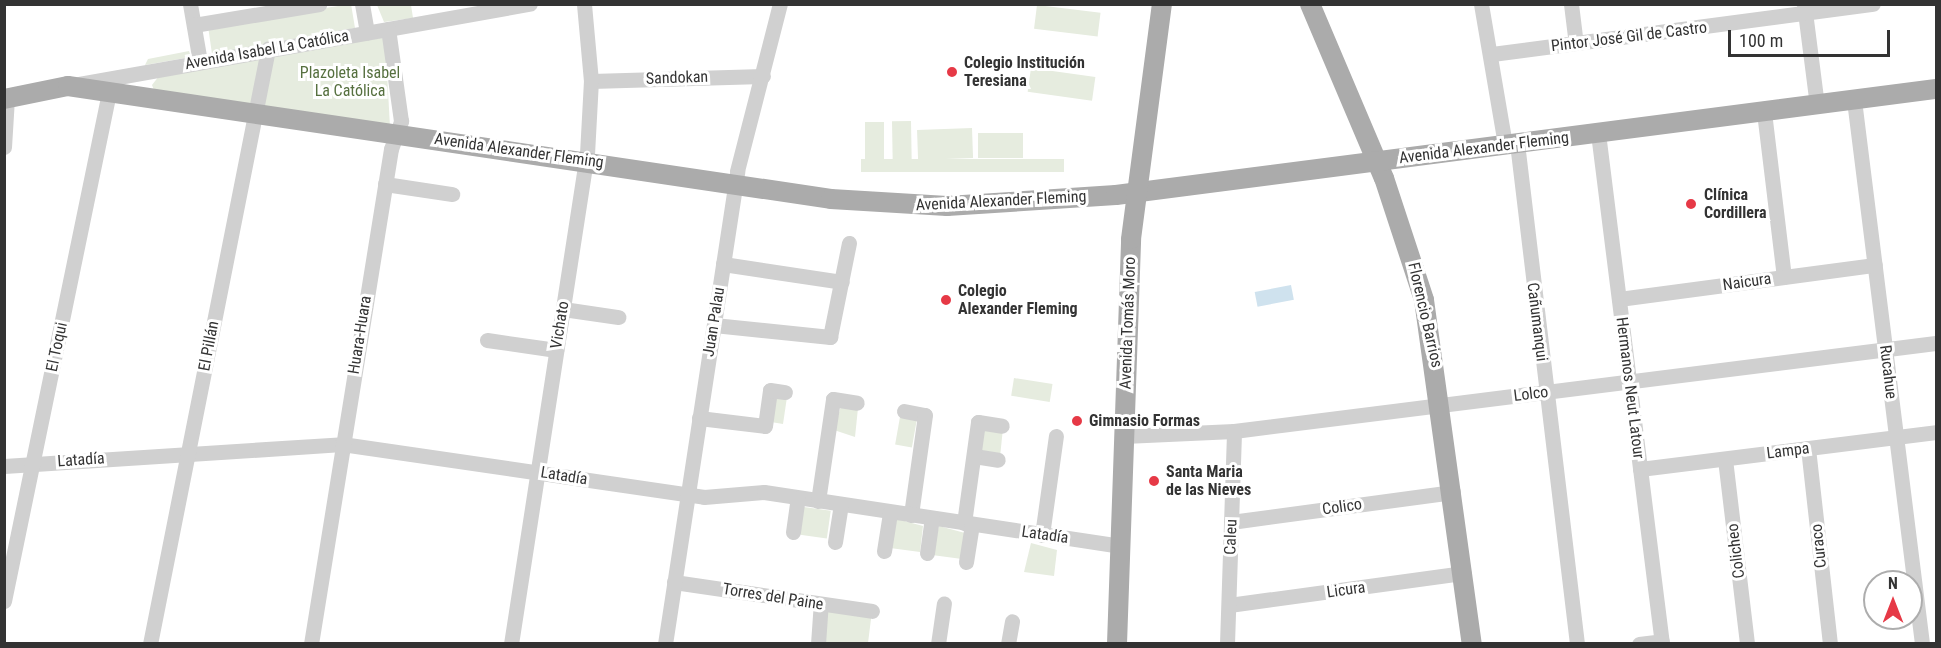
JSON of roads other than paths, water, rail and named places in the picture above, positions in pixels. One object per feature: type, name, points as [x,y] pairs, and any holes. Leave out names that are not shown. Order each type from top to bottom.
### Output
[{"type":"main road","name":"Avenida Tomás Moro","points":[[1117,644],[1136,192],[1162,4]]},
{"type":"main road","name":"Florencio Barrios","points":[[1310,4],[1377,161],[1416,270],[1443,405],[1472,644]]},
{"type":"main road","name":"Avenida Alexander Fleming","points":[[68,86],[908,206],[1136,192],[1936,89]]},
{"type":"main road","name":"Avenida Isabel La Católica","points":[[6,99],[68,86]]},
{"type":"street","points":[[190,4],[200,62]]},
{"type":"street","points":[[194,25],[319,4]]},
{"type":"street","points":[[362,4],[367,33]]},
{"type":"street","name":"Avenida Isabel La Católica","points":[[68,86],[530,4]]},
{"type":"street","name":"Vichato","points":[[511,644],[586,161],[591,81],[584,4]]},
{"type":"street","name":"Juan Palau","points":[[665,644],[735,183],[780,4]]},
{"type":"street","name":"Cañumanqui","points":[[1481,4],[1511,144],[1577,644]]},
{"type":"street","points":[[1570,4],[1576,44]]},
{"type":"street","name":"Pintor José Gil de Castro","points":[[1492,54],[1576,44],[1805,9],[1873,4]]},
{"type":"street","points":[[1805,9],[1818,105]]},
{"type":"street","name":"Huara-Huara","points":[[311,644],[385,184],[401,121],[388,29]]},
{"type":"street","name":"El Pillán","points":[[150,644],[268,49]]},
{"type":"street","name":"Sandokan","points":[[591,81],[763,76]]},
{"type":"street","points":[[1936,89],[1936,95]]},
{"type":"street","name":"El Toqui","points":[[4,601],[109,92]]},
{"type":"street","points":[[4,147],[6,99]]},
{"type":"street","name":"Rucahue","points":[[1854,100],[1922,644]]},
{"type":"street","points":[[1764,112],[1784,277]]},
{"type":"street","name":"Hermanos Neut Latour","points":[[1598,133],[1662,642]]},
{"type":"street","points":[[385,184],[452,194]]},
{"type":"street","points":[[714,325],[830,337],[849,243]]},
{"type":"street","points":[[723,264],[842,282]]},
{"type":"street","name":"Naicura","points":[[1619,299],[1875,265]]},
{"type":"street","points":[[563,309],[618,317]]},
{"type":"street","points":[[487,340],[556,350]]},
{"type":"street","name":"Lolco","points":[[1124,436],[1234,431],[1936,343]]},
{"type":"street","points":[[699,418],[770,427],[770,390],[785,392]]},
{"type":"street","points":[[818,501],[832,399],[857,403]]},
{"type":"street","points":[[904,411],[925,415],[911,515]]},
{"type":"street","points":[[966,562],[978,422],[1002,426]]},
{"type":"street","name":"Caleu","points":[[1227,644],[1234,431]]},
{"type":"street","name":"Lampa","points":[[1640,469],[1936,432]]},
{"type":"street","points":[[1042,535],[1056,436]]},
{"type":"street","name":"Latadía","points":[[4,466],[342,444],[688,495],[752,492],[798,498],[1120,546]]},
{"type":"street","name":"Curaco","points":[[1808,448],[1830,644]]},
{"type":"street","points":[[974,456],[998,460]]},
{"type":"street","name":"Colicheo","points":[[1725,459],[1747,644]]},
{"type":"street","name":"Colico","points":[[1231,522],[1453,492]]},
{"type":"street","points":[[794,532],[798,498]]},
{"type":"street","points":[[834,542],[841,505]]},
{"type":"street","points":[[884,551],[890,512]]},
{"type":"street","points":[[927,553],[932,518]]},
{"type":"street","name":"Licura","points":[[1228,604],[1464,573]]},
{"type":"street","name":"Torres del Paine","points":[[674,582],[872,611]]},
{"type":"street","points":[[938,644],[944,603]]},
{"type":"street","points":[[818,644],[821,605]]},
{"type":"street","points":[[1008,644],[1012,621]]},
{"type":"street","points":[[1638,644],[1662,642]]},
{"type":"water","points":[[1291,285],[1294,300],[1258,307],[1255,292]]},
{"type":"place","name":"Colegio Institución Teresiana","points":[[952,72]]},
{"type":"place","name":"Clínica Cordillera","points":[[1691,204]]},
{"type":"place","name":"Colegio Alexander Fleming","points":[[946,300]]},
{"type":"place","name":"Gimnasio Formas","points":[[1077,421]]},
{"type":"place","name":"Santa Maria de las Nieves","points":[[1154,481]]},
{"type":"park label","name":"Plazoleta Isabel La Católica","points":[[350,82]]}]
